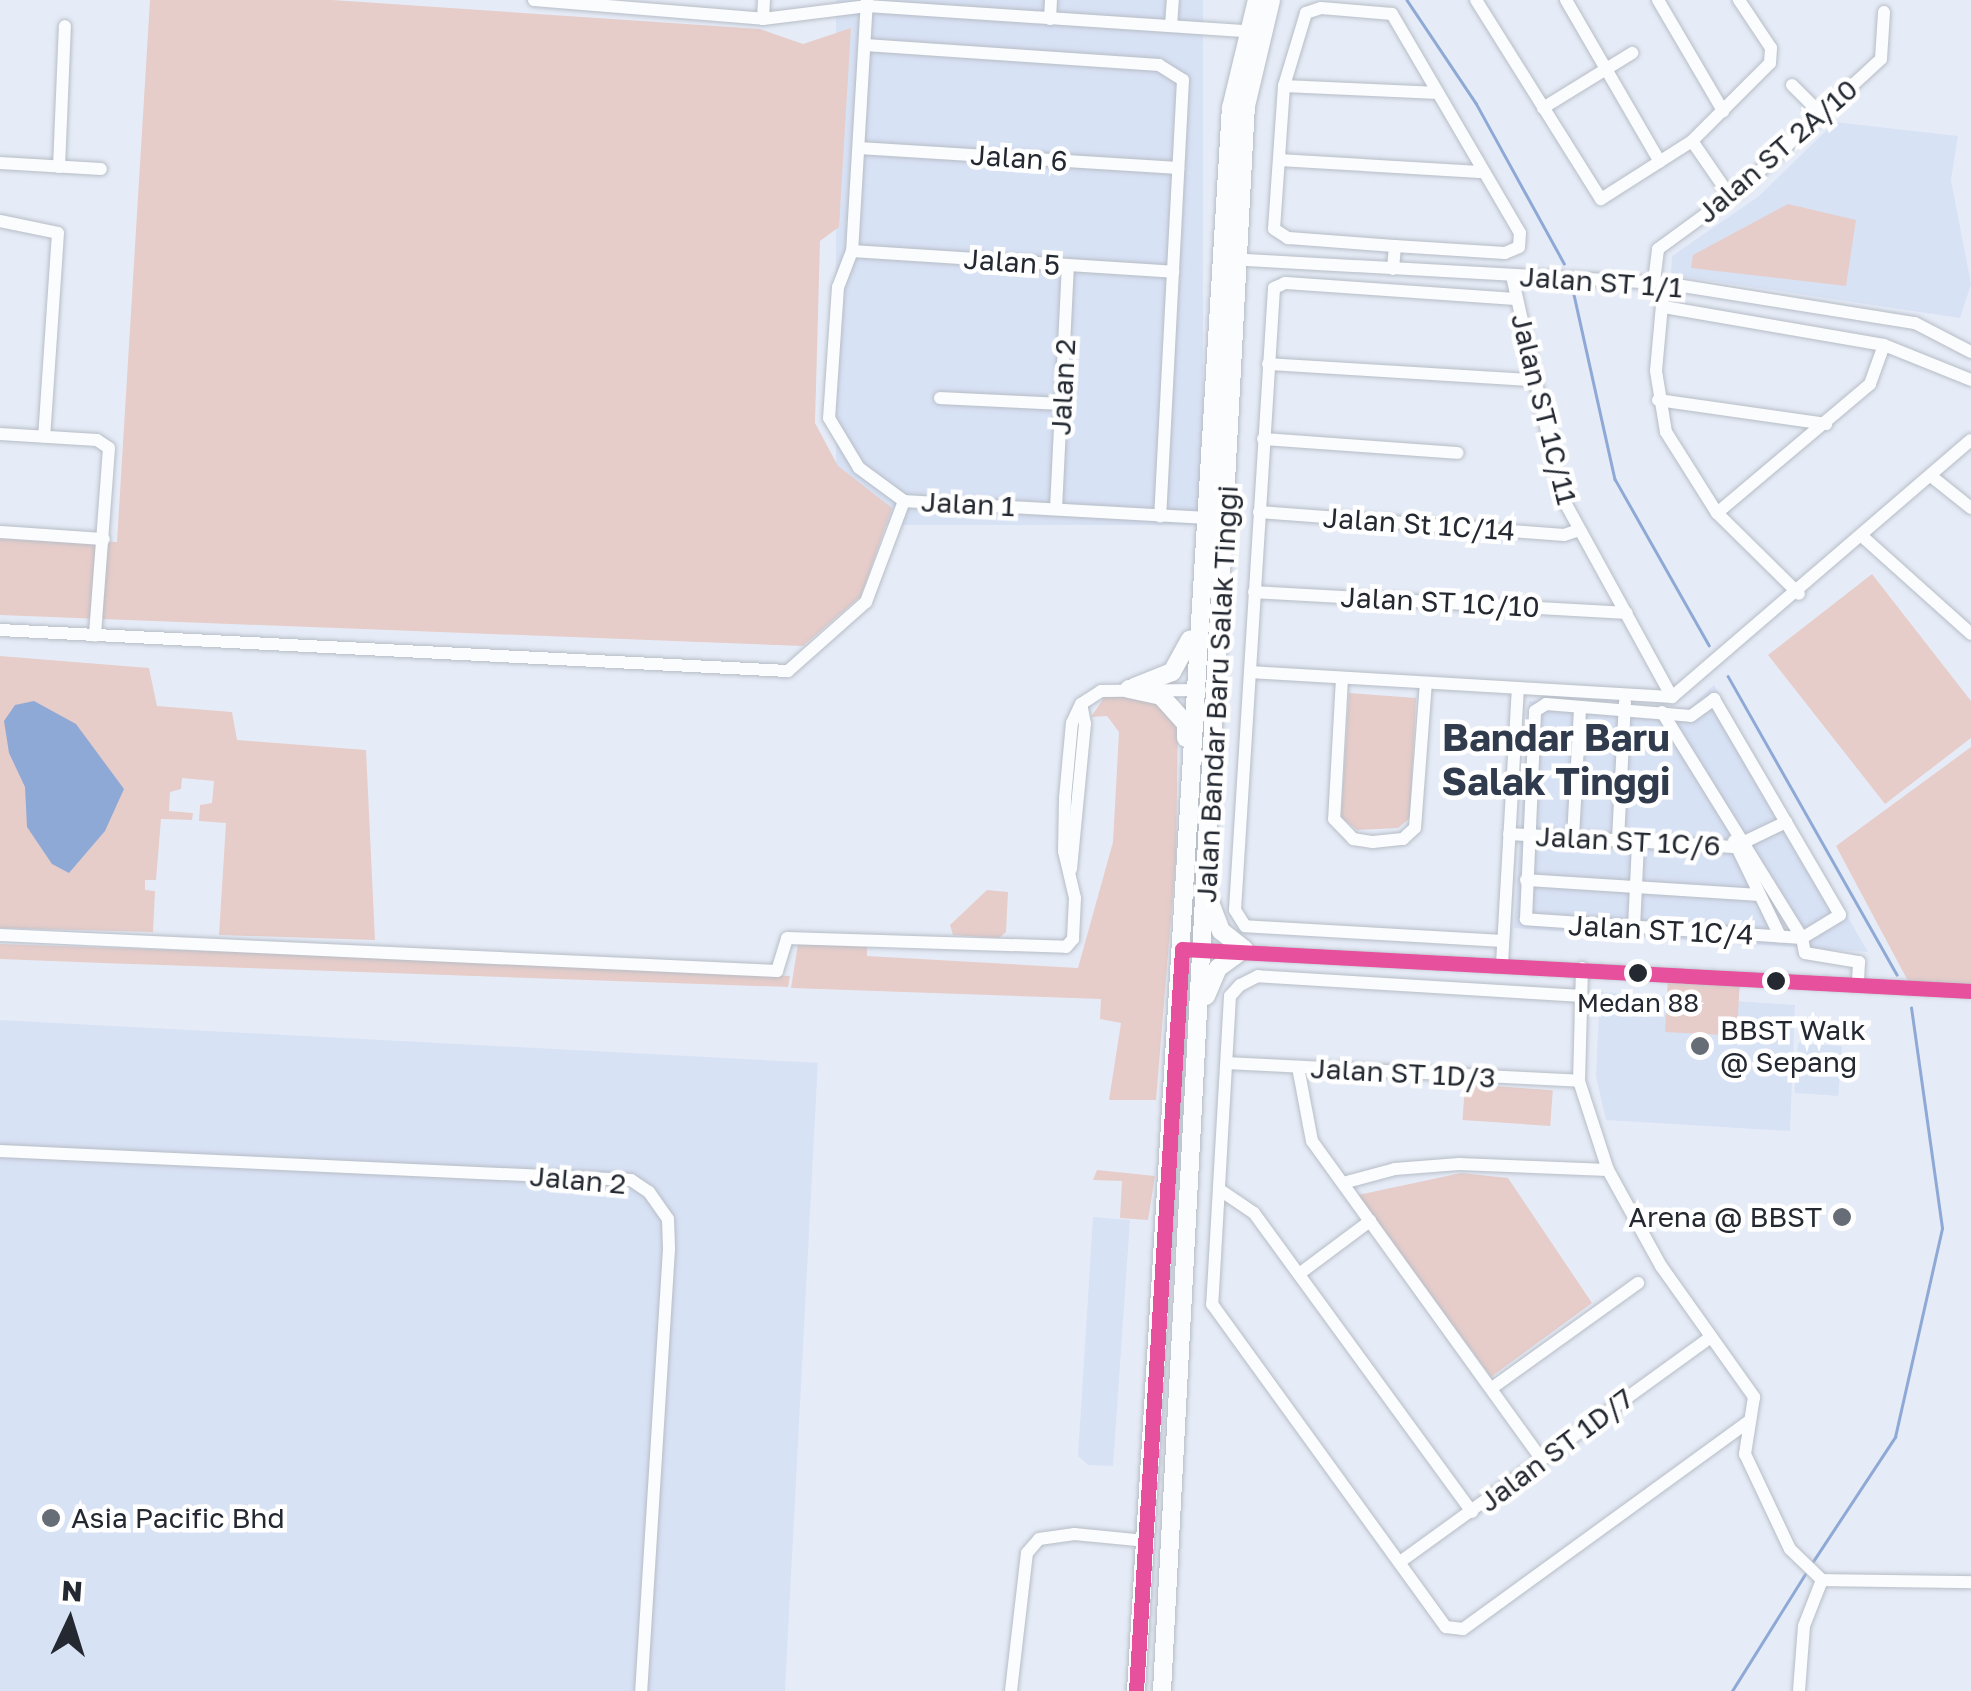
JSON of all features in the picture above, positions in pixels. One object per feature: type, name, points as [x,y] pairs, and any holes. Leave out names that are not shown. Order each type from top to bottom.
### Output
[{"type":"main road","name":"Jalan Bandar Baru Salak Tinggi","points":[[1254,32],[1257,0]]},
{"type":"main road","name":"Jalan Bandar Baru Salak Tinggi","points":[[1162,1691],[1227,519],[1231,108],[1254,32],[1271,0]]},
{"type":"main road","name":"Jalan Bandar Baru Salak Tinggi","points":[[1136,1691],[1182,949],[1198,618],[1231,260]]},
{"type":"main road","points":[[1129,689],[1163,677],[1184,660],[1198,618]]},
{"type":"main road","points":[[1129,689],[1161,696],[1186,724],[1188,815]]},
{"type":"main road","points":[[1201,1009],[1218,968],[1244,950],[1220,931],[1206,882]]},
{"type":"main road","points":[[1141,1628],[1165,1630]]},
{"type":"street","points":[[534,0],[763,19],[867,3],[1254,32]]},
{"type":"street","points":[[763,19],[764,0]]},
{"type":"street","points":[[1021,17],[1022,0]]},
{"type":"street","points":[[1050,19],[1051,0]]},
{"type":"street","points":[[1171,26],[1172,0]]},
{"type":"street","points":[[1476,0],[1598,198],[1692,141],[1770,64],[1771,48],[1741,1]]},
{"type":"street","points":[[1566,0],[1660,162]]},
{"type":"street","points":[[1658,0],[1723,111]]},
{"type":"street","points":[[852,251],[867,3]]},
{"type":"street","points":[[1306,12],[1392,14],[1520,233],[1519,246],[1505,253],[1395,246],[1288,238],[1274,230],[1284,86],[1306,12]]},
{"type":"street","name":"Jalan ST 2A/10","points":[[1659,282],[1658,250],[1730,196],[1882,59],[1884,12]]},
{"type":"street","points":[[59,167],[65,26]]},
{"type":"street","points":[[865,45],[1159,65],[1184,80],[1160,516]]},
{"type":"street","points":[[1543,108],[1632,53]]},
{"type":"street","points":[[1792,85],[1823,116]]},
{"type":"street","points":[[1284,86],[1438,93]]},
{"type":"street","points":[[1692,141],[1730,196]]},
{"type":"street","name":"Jalan 6","points":[[859,148],[1178,168]]},
{"type":"street","points":[[1279,160],[1484,172]]},
{"type":"street","points":[[0,162],[102,169]]},
{"type":"street","points":[[0,221],[58,232],[44,437]]},
{"type":"street","points":[[1394,269],[1395,246]]},
{"type":"street","name":"Jalan 5","points":[[852,251],[1173,272]]},
{"type":"street","name":"Jalan 1","points":[[852,251],[840,277],[829,418],[859,468],[904,501],[1227,519]]},
{"type":"street","name":"Jalan ST 1/1","points":[[1231,260],[1659,282],[1915,323],[1971,352]]},
{"type":"street","name":"Jalan 2","points":[[1056,510],[1068,266]]},
{"type":"street","name":"Jalan ST 1C/11","points":[[1512,276],[1532,380],[1562,497],[1672,697]]},
{"type":"street","points":[[1503,942],[1236,921],[1272,294],[1285,282],[1516,299]]},
{"type":"street","points":[[1659,282],[1664,307],[1658,400],[1666,432],[1716,513],[1799,594]]},
{"type":"street","points":[[1664,307],[1884,344],[1971,380]]},
{"type":"street","points":[[1716,513],[1870,384],[1884,344]]},
{"type":"street","points":[[1268,364],[1532,380]]},
{"type":"street","points":[[940,398],[1062,404]]},
{"type":"street","points":[[1658,400],[1826,424]]},
{"type":"street","points":[[0,434],[97,440],[109,448],[96,635]]},
{"type":"street","points":[[1263,439],[1457,453]]},
{"type":"street","points":[[1251,672],[1672,697],[1799,594],[1971,440]]},
{"type":"street","points":[[1931,476],[1971,508]]},
{"type":"street","points":[[0,630],[788,671],[866,602],[904,501]]},
{"type":"street","name":"Jalan St 1C/14","points":[[1258,512],[1564,535],[1579,530]]},
{"type":"street","points":[[0,532],[104,539]]},
{"type":"street","points":[[1863,537],[1971,634]]},
{"type":"street","name":"Jalan ST 1C/10","points":[[1254,592],[1626,613]]},
{"type":"street","points":[[1342,678],[1334,820],[1353,839],[1373,842],[1403,838],[1414,828],[1426,683]]},
{"type":"street","points":[[1502,964],[1518,688]]},
{"type":"street","points":[[0,935],[777,971],[786,938],[1066,947],[1073,939],[1071,868],[1064,851],[1065,798],[1072,723],[1081,704],[1102,691],[1217,690]]},
{"type":"street","points":[[1618,840],[1626,695]]},
{"type":"street","points":[[1652,697],[1814,959],[1859,962],[1858,984]]},
{"type":"street","points":[[1758,895],[1526,880],[1535,710],[1546,704],[1691,716],[1714,699],[1840,915],[1802,938]]},
{"type":"street","points":[[1573,838],[1580,707]]},
{"type":"street","points":[[1738,841],[1786,822]]},
{"type":"street","name":"Jalan ST 1C/6","points":[[1509,834],[1638,842],[1738,841]]},
{"type":"street","points":[[1738,841],[1758,895],[1780,936]]},
{"type":"street","points":[[1634,928],[1638,842]]},
{"type":"street","name":"Jalan ST 1C/4","points":[[1526,880],[1524,915],[1529,922],[1802,938]]},
{"type":"street","points":[[1182,949],[1971,991]]},
{"type":"street","points":[[1582,968],[1579,1081],[1608,1170],[1661,1266],[1754,1397],[1745,1454],[1790,1550],[1812,1565],[1822,1580]]},
{"type":"street","points":[[1582,996],[1258,976],[1230,996],[1212,1304],[1446,1627],[1463,1629],[1749,1421]]},
{"type":"street","name":"Jalan ST 1D/3","points":[[1227,1062],[1579,1081]]},
{"type":"street","points":[[1298,1067],[1312,1141],[1542,1460]]},
{"type":"street","name":"Jalan 2","points":[[0,1151],[631,1180],[649,1192],[668,1219],[669,1249],[641,1691]]},
{"type":"street","points":[[1343,1184],[1395,1169],[1460,1164],[1608,1170]]},
{"type":"street","points":[[1220,1190],[1254,1213],[1472,1512]]},
{"type":"street","points":[[1299,1274],[1370,1221]]},
{"type":"street","points":[[1492,1388],[1638,1283]]},
{"type":"street","name":"Jalan ST 1D/7","points":[[1400,1562],[1711,1337]]},
{"type":"street","points":[[1011,1691],[1027,1554],[1039,1539],[1075,1534],[1147,1540]]},
{"type":"street","points":[[1822,1580],[1971,1582]]},
{"type":"street","points":[[1800,1691],[1804,1626],[1822,1580]]},
{"type":"shaded area","points":[[150,0],[332,0],[760,29],[803,44],[851,28],[839,227],[820,241],[815,423],[838,466],[892,508],[861,596],[803,646],[0,615],[0,539],[117,542]]},
{"type":"shaded area","points":[[836,0],[1203,0],[1203,525],[836,525]]},
{"type":"shaded area","points":[[1835,122],[1958,136],[1951,180],[1971,284],[1960,318],[1671,275],[1672,256],[1759,196]]},
{"type":"shaded area","points":[[1788,204],[1856,220],[1846,286],[1691,268],[1693,255]]},
{"type":"shaded area","points":[[1872,574],[1971,701],[1971,738],[1885,804],[1768,655]]},
{"type":"shaded area","points":[[0,656],[149,668],[157,706],[232,712],[237,740],[366,750],[375,940],[219,935],[226,823],[199,821],[200,805],[212,803],[214,781],[182,778],[181,789],[170,792],[169,811],[193,813],[192,820],[161,819],[156,880],[145,880],[145,890],[155,891],[153,932],[0,928]]},
{"type":"shaded area","name":"Medan 88","points":[[1714,685],[1868,952],[1514,928],[1529,701],[1688,709]]},
{"type":"shaded area","points":[[1349,693],[1416,698],[1410,818],[1398,828],[1357,830],[1341,817]]},
{"type":"shaded area","points":[[1106,695],[1149,697],[1178,720],[1176,857],[1156,1100],[1109,1100],[1121,1023],[1100,1019],[1101,999],[791,988],[798,944],[867,947],[867,956],[1078,968],[1113,842],[1119,732],[1107,716],[1091,717]]},
{"type":"shaded area","points":[[1971,747],[1971,985],[1908,981],[1836,846]]},
{"type":"shaded area","points":[[987,890],[1008,892],[1006,932],[999,938],[953,935],[950,925]]},
{"type":"shaded area","points":[[0,944],[790,976],[788,987],[0,959]]},
{"type":"shaded area","points":[[1668,976],[1740,980],[1737,1036],[1665,1032]]},
{"type":"shaded area","points":[[1600,992],[1795,1005],[1790,1131],[1606,1120],[1596,1076]]},
{"type":"shaded area","points":[[0,1020],[818,1063],[785,1691],[0,1691]]},
{"type":"shaded area","points":[[1798,1043],[1842,1046],[1838,1096],[1795,1093]]},
{"type":"shaded area","points":[[1465,1084],[1553,1090],[1550,1126],[1462,1120]]},
{"type":"shaded area","points":[[1097,1170],[1155,1176],[1148,1220],[1120,1218],[1122,1181],[1093,1180]]},
{"type":"shaded area","points":[[1461,1173],[1508,1178],[1592,1303],[1491,1377],[1358,1195]]},
{"type":"shaded area","points":[[1093,1217],[1130,1220],[1113,1466],[1088,1465],[1078,1456]]},
{"type":"water","points":[[34,701],[76,724],[124,789],[105,831],[69,873],[52,864],[27,827],[25,787],[9,753],[4,721],[15,705]]},
{"type":"waterway","points":[[1407,0],[1476,103],[1564,263]]},
{"type":"waterway","points":[[1573,290],[1615,479],[1709,645]]},
{"type":"waterway","points":[[1728,676],[1897,975]]},
{"type":"waterway","points":[[1812,1563],[1895,1437],[1942,1228],[1911,1008]]},
{"type":"waterway","points":[[1732,1691],[1805,1574]]},
{"type":"transit line","points":[[1136,1691],[1182,949],[1971,991]]},
{"type":"place","name":"Medan 88","points":[[1638,973]]},
{"type":"place","name":"BBST Walk @ Sepang","points":[[1700,1046]]},
{"type":"place","name":"Arena @ BBST","points":[[1842,1217]]},
{"type":"place","name":"Asia Pacific Bhd","points":[[51,1518]]},
{"type":"district","name":"Bandar Baru Salak Tinggi","points":[[1556,759]]}]
